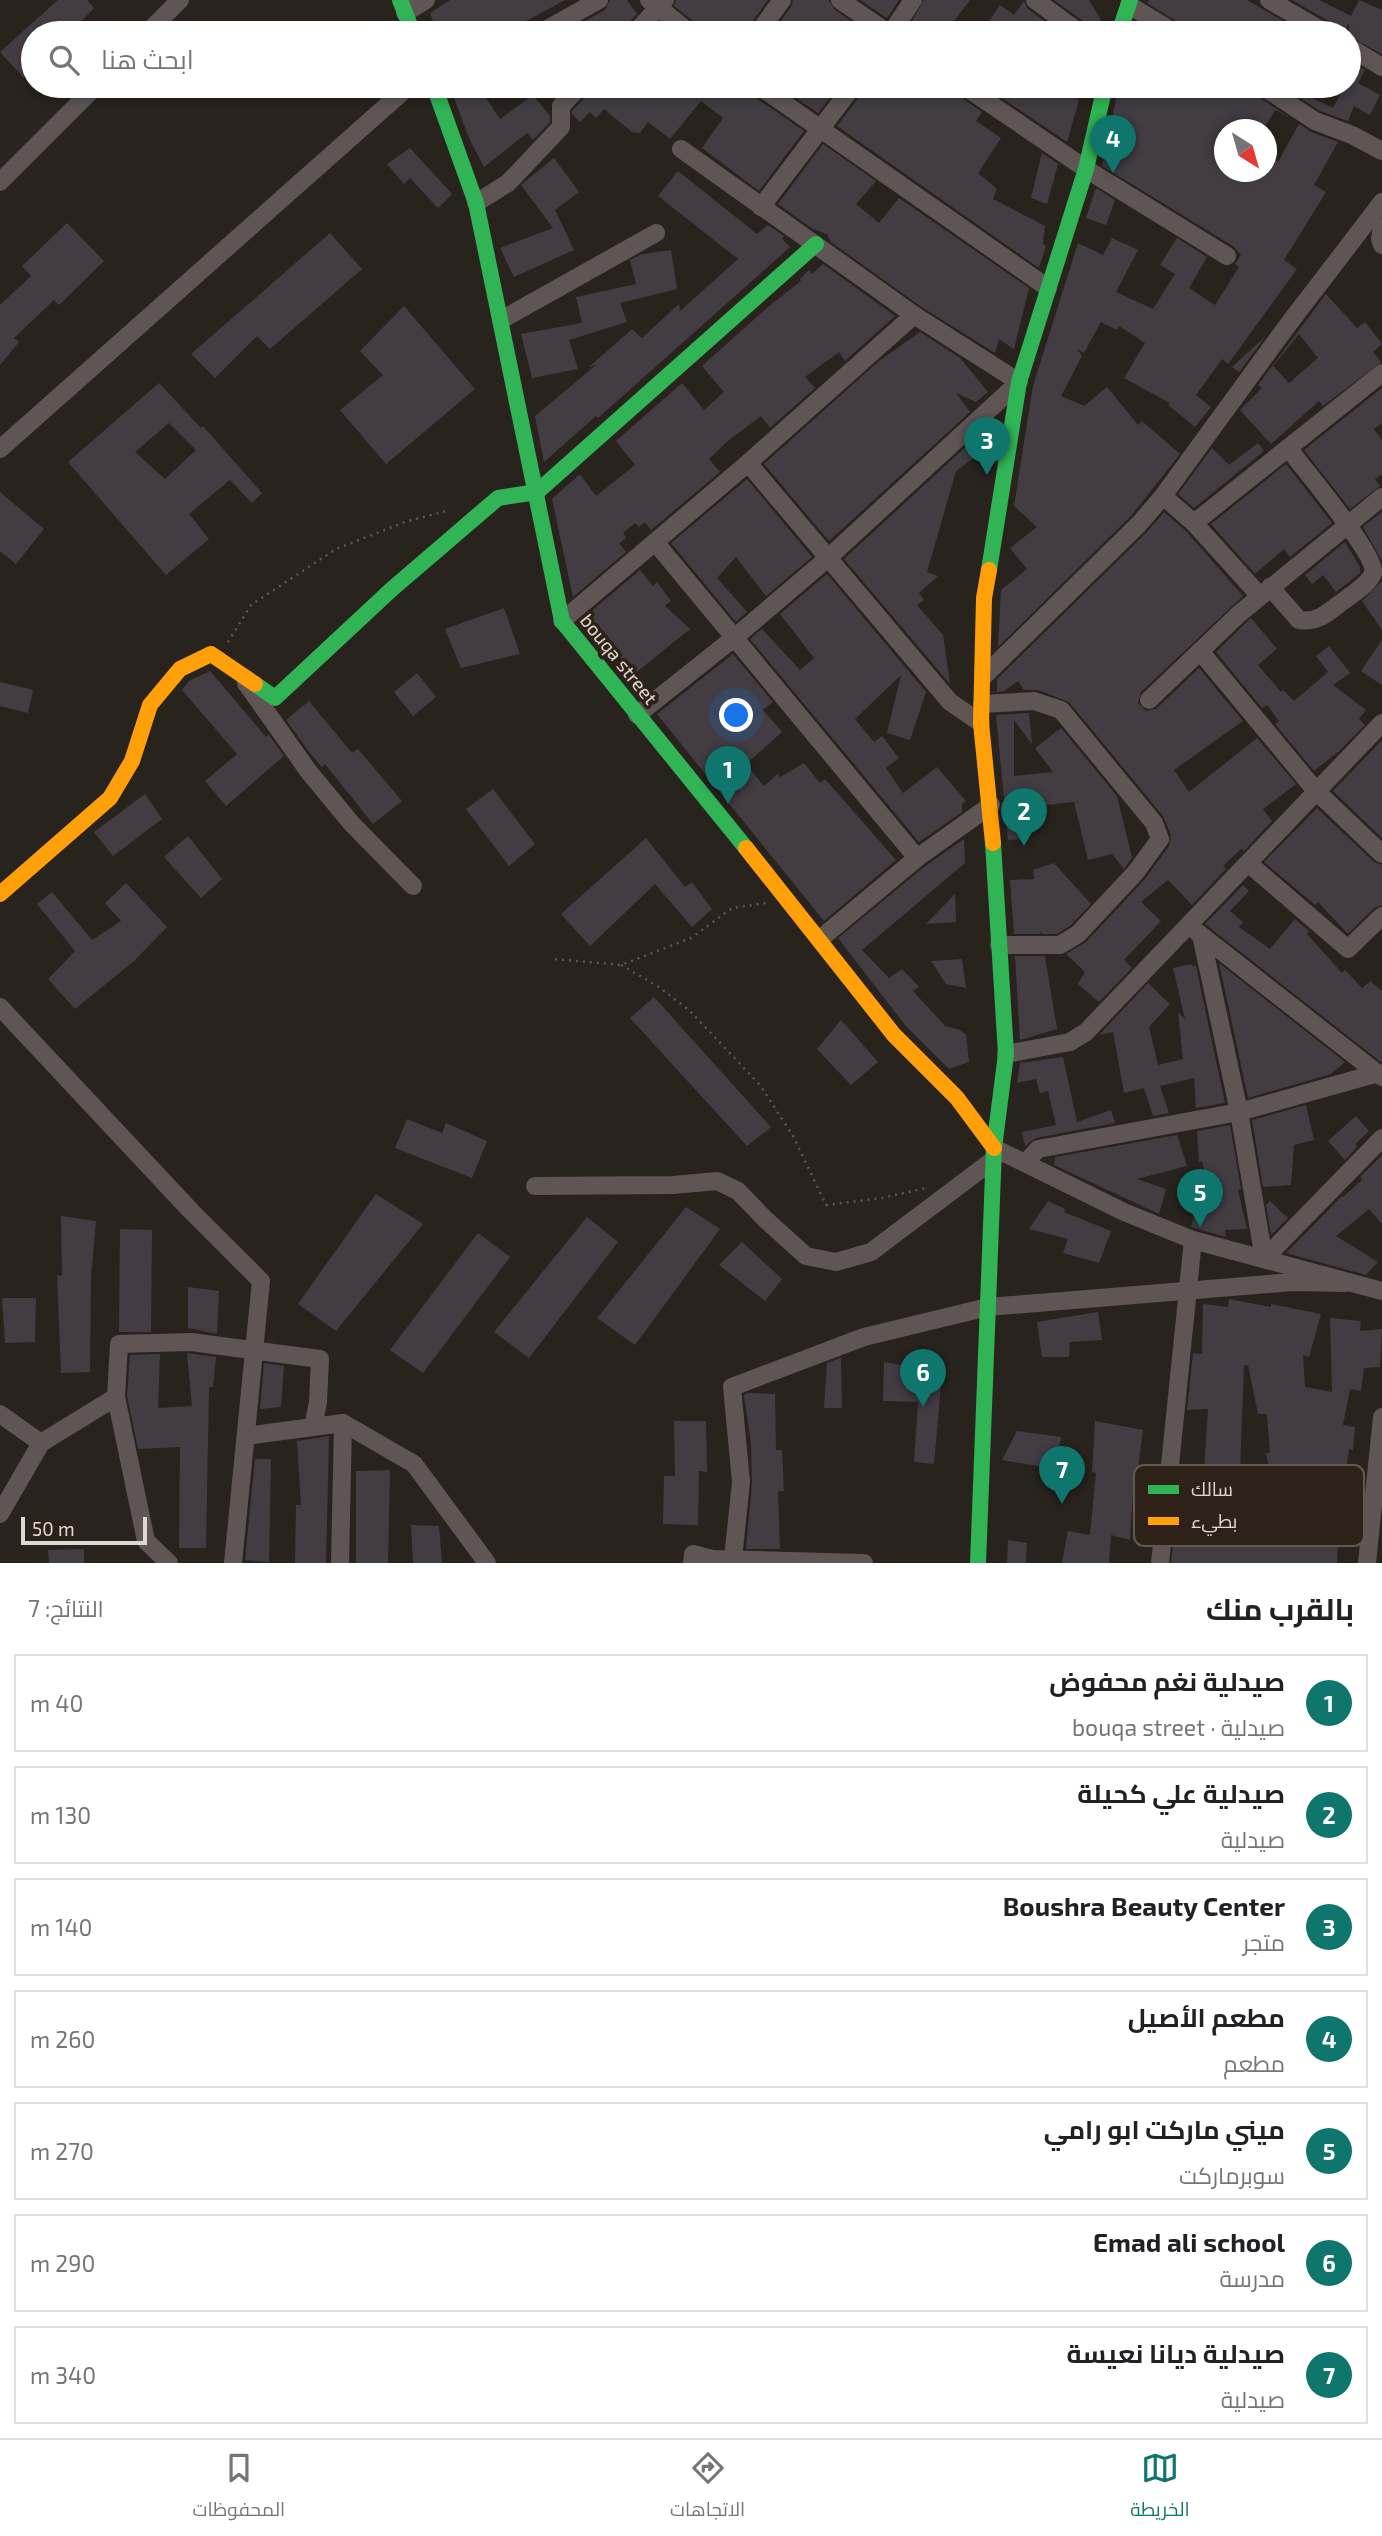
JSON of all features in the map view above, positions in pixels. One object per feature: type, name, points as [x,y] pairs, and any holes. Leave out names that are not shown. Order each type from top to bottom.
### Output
[{"type":"street","points":[[160,21],[180,0]]},
{"type":"street","points":[[403,6],[426,0]]},
{"type":"street","points":[[561,21],[599,0]]},
{"type":"street","points":[[767,21],[782,0]]},
{"type":"street","points":[[841,0],[872,21]]},
{"type":"street","points":[[898,21],[913,0]]},
{"type":"street","points":[[1035,0],[1064,21]]},
{"type":"street","points":[[1269,0],[1305,21]]},
{"type":"street","points":[[644,21],[657,3],[677,21]]},
{"type":"street","points":[[1123,21],[1129,3],[1157,21]]},
{"type":"street","points":[[1361,54],[1382,66]]},
{"type":"street","points":[[0,182],[84,98]]},
{"type":"street","points":[[0,449],[395,98]]},
{"type":"street","name":"bouqa street","points":[[442,98],[476,203],[562,621],[820,939],[894,1035],[957,1098],[993,1154]]},
{"type":"street","points":[[476,203],[508,183],[561,127],[561,106],[569,98]]},
{"type":"street","points":[[775,98],[1048,288]]},
{"type":"street","points":[[761,207],[844,98]]},
{"type":"street","points":[[982,98],[1086,169],[1227,256]]},
{"type":"street","points":[[978,1563],[993,1154],[1006,1054],[991,805],[981,723],[984,598],[1019,382],[1086,169],[1102,98]]},
{"type":"street","points":[[1280,98],[1315,121],[1352,135],[1382,151]]},
{"type":"street","points":[[681,149],[914,314],[1019,382]]},
{"type":"street","points":[[983,677],[1139,524],[1163,496],[1287,326],[1382,202]]},
{"type":"street","points":[[1382,227],[1382,245]]},
{"type":"street","points":[[501,320],[656,233]]},
{"type":"street","points":[[0,894],[110,797],[132,761],[150,705],[180,669],[211,654],[275,698],[392,589],[498,498],[537,492],[816,244]]},
{"type":"street","points":[[562,621],[748,463],[914,314]]},
{"type":"street","points":[[1194,523],[1382,373]]},
{"type":"street","points":[[637,715],[734,638],[828,558],[1019,382]]},
{"type":"street","points":[[1163,496],[1298,620],[1316,621],[1366,584],[1373,574],[1373,564],[1348,525],[1288,448]]},
{"type":"street","points":[[748,463],[950,702],[981,723]]},
{"type":"street","points":[[1149,701],[1265,592],[1382,496]]},
{"type":"street","points":[[655,542],[917,858]]},
{"type":"street","points":[[1200,651],[1316,791],[1382,854]]},
{"type":"street","points":[[240,674],[309,772],[352,824],[413,886]]},
{"type":"street","points":[[982,704],[1034,701],[1061,710],[1154,823],[1160,839],[1136,872],[1078,934],[1067,942],[1060,945],[999,945]]},
{"type":"street","points":[[1006,1054],[1070,1042],[1086,1032],[1194,930],[1248,863],[1382,723]]},
{"type":"street","points":[[820,939],[917,858],[991,805]]},
{"type":"street","points":[[1248,863],[1348,949],[1382,916]]},
{"type":"street","points":[[1194,930],[1380,1075]]},
{"type":"street","points":[[1194,930],[1239,1112],[1264,1259]]},
{"type":"street","points":[[0,1007],[191,1211],[261,1281],[233,1563]]},
{"type":"street","points":[[1025,1163],[1038,1149],[1239,1112],[1380,1075]]},
{"type":"street","points":[[1264,1259],[1382,1138]]},
{"type":"street","points":[[993,1154],[1025,1163],[1124,1212],[1193,1240],[1382,1292]]},
{"type":"street","points":[[535,1186],[673,1185],[717,1181],[738,1191],[765,1220],[806,1256],[836,1262],[871,1252],[993,1154]]},
{"type":"street","points":[[1170,1465],[1193,1240]]},
{"type":"street","points":[[733,1559],[741,1482],[732,1387],[863,1337],[988,1307],[1293,1282],[1346,1283]]},
{"type":"street","points":[[169,1563],[146,1541],[117,1397],[119,1343],[191,1342],[320,1359],[318,1402],[313,1427]]},
{"type":"street","points":[[0,1514],[41,1443],[117,1397]]},
{"type":"street","points":[[0,1414],[41,1443]]},
{"type":"street","points":[[1367,1563],[1382,1417]]},
{"type":"street","points":[[246,1436],[343,1423],[414,1464],[487,1563]]},
{"type":"street","points":[[340,1563],[343,1423]]},
{"type":"street","points":[[692,1563],[693,1554],[712,1559],[864,1563]]},
{"type":"path","points":[[215,657],[234,634],[251,605],[336,549],[405,522],[458,508]]},
{"type":"path","points":[[621,965],[691,937],[732,908],[787,901]]},
{"type":"path","points":[[555,959],[621,965],[659,987],[690,1011],[760,1085],[793,1136],[826,1205],[882,1198],[935,1186]]},
{"type":"building","points":[[58,0],[87,0],[94,8],[82,21],[35,21]]},
{"type":"building","points":[[450,0],[565,0],[526,21],[433,21],[430,13]]},
{"type":"building","points":[[610,0],[627,0],[637,14],[631,21],[585,21],[605,10]]},
{"type":"building","points":[[676,0],[768,0],[753,21],[693,21],[674,6]]},
{"type":"building","points":[[793,0],[829,0],[834,9],[851,21],[781,21]]},
{"type":"building","points":[[860,0],[899,0],[887,18]]},
{"type":"building","points":[[924,0],[970,0],[954,21],[912,21]]},
{"type":"building","points":[[1054,0],[1089,0],[1101,20],[1083,21]]},
{"type":"building","points":[[1149,0],[1247,0],[1283,21],[1176,21],[1147,3]]},
{"type":"building","points":[[1292,0],[1319,0],[1351,16],[1359,0],[1382,10],[1382,54],[1361,43],[1361,21],[1329,21]]},
{"type":"building","points":[[1024,1],[1028,9],[1044,21],[989,21],[1000,5],[1014,15]]},
{"type":"building","points":[[21,33],[21,75],[0,52]]},
{"type":"building","points":[[1361,85],[1380,95],[1370,115],[1354,106],[1348,121],[1320,111],[1300,98],[1312,98],[1333,108],[1338,98],[1361,98]]},
{"type":"building","points":[[454,98],[486,98],[500,119],[529,98],[535,98],[550,116],[550,122],[533,140],[527,133],[484,167],[469,138]]},
{"type":"building","points":[[584,98],[756,98],[804,131],[759,191],[702,148],[723,118],[701,101],[670,139],[648,122],[640,133],[632,132],[604,109],[596,118],[590,112],[580,122],[572,111]]},
{"type":"building","points":[[796,98],[830,98],[818,113]]},
{"type":"building","points":[[858,98],[962,98],[982,112],[976,121],[1001,138],[978,173],[997,189],[993,199],[1045,226],[1043,244],[1046,246],[1039,268],[837,126]]},
{"type":"building","points":[[1002,98],[1076,98],[1079,100],[1067,142]]},
{"type":"building","points":[[1116,98],[1260,98],[1287,116],[1275,110],[1270,119],[1214,119],[1214,182],[1277,182],[1277,162],[1299,124],[1311,132],[1338,142],[1314,185],[1326,192],[1284,260],[1297,269],[1228,364],[1222,359],[1196,395],[1211,407],[1195,427],[1168,405],[1170,403],[1124,378],[1145,343],[1119,326],[1117,330],[1101,322],[1084,353],[1077,349],[1082,356],[1061,396],[1084,406],[1107,387],[1138,425],[1142,421],[1180,454],[1131,516],[998,647],[1001,590],[1027,569],[1010,548],[1037,527],[1014,506],[1033,386],[1078,243],[1103,255],[1112,238],[1138,250],[1116,292],[1153,309],[1175,274],[1160,265],[1177,238],[1207,257],[1189,288],[1215,305],[1239,267],[1235,264],[1241,255],[1233,246],[1102,166]]},
{"type":"building","points":[[823,144],[876,181],[856,204],[879,223],[899,198],[1029,288],[1014,349],[999,339],[995,353],[920,306],[831,242],[827,234],[813,229],[778,204]]},
{"type":"building","points":[[410,148],[452,194],[438,208],[410,178],[404,184],[387,164]]},
{"type":"building","points":[[1042,153],[1058,164],[1047,204],[1031,198]]},
{"type":"building","points":[[554,158],[579,192],[555,210],[574,250],[514,277],[500,248],[553,228],[521,185]]},
{"type":"building","points":[[678,171],[757,234],[768,225],[784,236],[782,239],[790,247],[598,418],[596,416],[544,462],[535,416],[596,365],[589,367],[632,329],[642,338],[679,304],[680,311],[738,259],[658,196]]},
{"type":"building","points":[[1096,188],[1115,200],[1106,225],[1086,218]]},
{"type":"building","points":[[67,223],[104,261],[59,305],[54,300],[14,338],[19,342],[0,365],[0,305],[31,276],[22,266]]},
{"type":"building","points":[[330,233],[362,269],[270,349],[257,336],[215,378],[191,354]]},
{"type":"building","points":[[671,250],[677,289],[620,303],[627,322],[569,340],[578,369],[532,378],[521,334],[582,323],[576,297],[636,284],[630,260],[642,254]]},
{"type":"building","points":[[823,264],[895,316],[845,361],[839,352],[805,377],[815,388],[770,428],[761,416],[729,440],[709,459],[720,472],[651,530],[645,522],[639,527],[635,523],[623,533],[626,538],[619,543],[626,552],[573,597],[552,499],[580,474],[596,496],[635,465],[616,441],[682,383],[704,410],[724,392],[702,366],[801,281],[809,270],[812,274]]},
{"type":"building","points":[[1326,294],[1357,328],[1365,322],[1382,344],[1373,352],[1381,362],[1323,406],[1319,401],[1271,444],[1240,410],[1262,388],[1258,385]],"holes":[[[1299,334],[1318,358],[1289,383],[1273,366]]]},
{"type":"building","points":[[404,306],[475,389],[386,464],[340,410],[383,375],[360,351]]},
{"type":"building","points":[[920,332],[960,358],[988,392],[976,402],[956,393],[970,412],[829,541],[764,464],[879,361]]},
{"type":"building","points":[[1266,336],[1239,372],[1232,367]]},
{"type":"building","points":[[159,383],[201,428],[203,426],[262,493],[252,503],[230,480],[189,514],[209,539],[166,575],[68,462]],"holes":[[[169,423],[196,450],[165,479],[135,452]]]},
{"type":"building","points":[[1382,388],[1382,423],[1374,429],[1382,440],[1382,474],[1375,479],[1380,486],[1350,509],[1304,450]]},
{"type":"building","points":[[983,431],[993,444],[956,471],[927,572],[938,576],[919,593],[924,600],[917,605],[943,635],[950,684],[844,559]]},
{"type":"building","points":[[1258,443],[1264,451],[1194,508],[1178,494],[1212,448],[1229,465]]},
{"type":"building","points":[[1286,464],[1332,523],[1290,557],[1284,549],[1255,574],[1211,524]]},
{"type":"building","points":[[747,479],[812,557],[766,596],[736,557],[717,578],[747,612],[736,622],[671,543]]},
{"type":"building","points":[[0,492],[44,529],[16,564],[0,551]]},
{"type":"building","points":[[1164,512],[1186,531],[1243,596],[1141,692],[1138,703],[1146,711],[1156,709],[1199,668],[1243,721],[1174,770],[1189,792],[1257,738],[1296,784],[1263,809],[1272,821],[1244,851],[1241,849],[1223,866],[1226,869],[1192,905],[1168,880],[1141,902],[1161,921],[1124,960],[1132,968],[1099,1002],[1078,984],[1085,972],[1066,954],[1086,942],[1144,880],[1169,846],[1171,835],[1163,816],[1069,702],[1038,690],[1024,690],[1018,681],[1004,691],[997,692],[997,679],[1147,532]]},
{"type":"building","points":[[1382,512],[1382,561],[1363,527]]},
{"type":"building","points":[[1345,542],[1360,567],[1360,573],[1336,592],[1323,575],[1312,584],[1305,575]]},
{"type":"building","points":[[640,570],[653,586],[657,582],[671,601],[665,606],[690,629],[628,679],[581,620]]},
{"type":"building","points":[[827,574],[937,705],[926,692],[910,740],[887,733],[901,675],[855,719],[874,742],[882,736],[899,758],[886,768],[903,793],[937,767],[966,801],[962,804],[962,812],[919,842],[750,639],[762,629],[800,670],[814,658],[780,614]]},
{"type":"building","points":[[1382,581],[1382,630],[1362,601]]},
{"type":"building","points":[[504,608],[520,654],[461,668],[445,629]]},
{"type":"building","points":[[1251,618],[1277,649],[1258,665],[1281,692],[1283,690],[1294,701],[1328,672],[1316,656],[1329,646],[1350,673],[1333,685],[1366,710],[1359,719],[1365,725],[1314,771],[1275,724],[1279,721],[1267,705],[1262,708],[1216,652]]},
{"type":"building","points":[[1382,640],[1382,685],[1361,671]]},
{"type":"building","points":[[733,654],[773,702],[763,710],[782,732],[746,764],[764,786],[778,774],[780,777],[804,763],[820,783],[825,779],[896,860],[824,921],[657,714]]},
{"type":"building","points":[[210,671],[266,737],[269,735],[284,756],[226,806],[205,781],[237,754],[182,690],[189,681]]},
{"type":"building","points":[[417,673],[436,697],[413,716],[394,692]]},
{"type":"building","points":[[0,682],[33,690],[28,713],[0,706]]},
{"type":"building","points":[[309,701],[352,753],[358,749],[402,801],[373,824],[325,764],[322,767],[310,753],[286,720]]},
{"type":"building","points":[[1029,713],[1032,744],[1014,720],[1014,776],[1053,772],[1035,748],[1061,728],[1117,796],[1132,858],[1124,869],[1112,854],[1088,860],[1074,802],[1027,807],[1029,839],[1008,840],[996,715]]},
{"type":"building","points":[[1381,741],[1382,743],[1382,838],[1333,791]]},
{"type":"building","points":[[493,789],[535,844],[509,866],[466,809]]},
{"type":"building","points":[[145,794],[162,819],[113,856],[94,832]]},
{"type":"building","points":[[1317,808],[1374,862],[1382,865],[1382,905],[1374,908],[1348,934],[1318,902],[1315,905],[1264,862]]},
{"type":"building","points":[[188,836],[222,879],[201,898],[164,857]]},
{"type":"building","points":[[646,838],[685,887],[692,882],[712,909],[692,927],[655,884],[590,946],[561,914]]},
{"type":"building","points":[[964,839],[965,863],[862,950],[889,978],[902,969],[919,987],[913,991],[945,1026],[960,1030],[966,1035],[969,1062],[949,1069],[905,1025],[838,938],[924,867]]},
{"type":"building","points":[[1054,863],[1091,904],[1071,925],[1057,934],[1043,934],[1040,931],[1041,934],[1014,934],[1010,880],[1034,879],[1033,870]]},
{"type":"building","points":[[126,883],[167,927],[134,961],[75,1009],[48,979],[75,951],[37,904],[52,892],[92,940],[121,921],[105,903]]},
{"type":"building","points":[[1243,885],[1249,891],[1230,911],[1243,922],[1239,927],[1270,949],[1295,919],[1309,931],[1307,934],[1342,973],[1345,970],[1362,988],[1370,981],[1382,991],[1382,1063],[1205,924]]},
{"type":"building","points":[[955,894],[956,922],[926,924]]},
{"type":"building","points":[[1015,956],[1045,956],[1057,1029],[1020,1040]]},
{"type":"building","points":[[962,959],[966,988],[946,984],[931,961]]},
{"type":"building","points":[[1219,963],[1345,1062],[1331,1074],[1248,1098]]},
{"type":"building","points":[[1192,964],[1196,966],[1225,1103],[1196,1108],[1194,1078],[1160,1086],[1169,1113],[1153,1116],[1144,1088],[1124,1093],[1113,1032],[1099,1035],[1148,983],[1170,1004],[1149,1027],[1158,1065],[1183,1059],[1178,1012],[1185,1019],[1173,968]]},
{"type":"building","points":[[654,997],[771,1127],[747,1146],[630,1018]]},
{"type":"building","points":[[841,1020],[878,1062],[851,1085],[817,1049]]},
{"type":"building","points":[[1063,1057],[1077,1122],[1111,1110],[1115,1123],[1036,1138],[1025,1146],[1022,1132],[1056,1125],[1048,1091],[1040,1093],[1036,1079],[1017,1083],[1020,1063]]},
{"type":"building","points":[[1306,1105],[1314,1140],[1294,1145],[1291,1185],[1263,1187],[1252,1120]]},
{"type":"building","points":[[1356,1116],[1369,1131],[1355,1144],[1357,1147],[1345,1160],[1328,1141]]},
{"type":"building","points":[[407,1119],[442,1133],[446,1123],[487,1141],[472,1178],[395,1148]]},
{"type":"building","points":[[1230,1125],[1241,1189],[1238,1190],[1247,1229],[1225,1230],[1226,1237],[1191,1227],[1197,1204],[1212,1207],[1202,1161],[1199,1162],[1197,1131]]},
{"type":"building","points":[[1177,1135],[1187,1166],[1137,1179],[1166,1189],[1159,1214],[1054,1165],[1055,1157]]},
{"type":"building","points":[[1382,1155],[1382,1224],[1369,1209],[1336,1236],[1378,1262],[1366,1275],[1286,1253],[1342,1196],[1362,1180],[1360,1177]]},
{"type":"building","points":[[376,1194],[423,1224],[336,1331],[298,1304]]},
{"type":"building","points":[[1048,1201],[1065,1209],[1064,1212],[1111,1231],[1099,1263],[1063,1253],[1068,1239],[1029,1229]]},
{"type":"building","points":[[1270,1201],[1288,1218],[1271,1235],[1266,1205]]},
{"type":"building","points":[[686,1207],[720,1229],[635,1345],[597,1318]]},
{"type":"building","points":[[61,1216],[96,1221],[91,1277],[90,1372],[61,1373],[57,1275],[62,1276]]},
{"type":"building","points":[[587,1217],[618,1242],[529,1358],[494,1332]]},
{"type":"building","points":[[120,1229],[152,1230],[151,1332],[119,1332]]},
{"type":"building","points":[[478,1233],[510,1257],[423,1373],[390,1350]]},
{"type":"building","points":[[742,1242],[782,1279],[765,1301],[719,1265]]},
{"type":"building","points":[[188,1287],[219,1291],[217,1334],[188,1328]]},
{"type":"building","points":[[2,1298],[36,1298],[35,1342],[5,1343]]},
{"type":"building","points":[[1229,1299],[1321,1314],[1309,1357],[1303,1355],[1305,1387],[1332,1392],[1330,1318],[1361,1321],[1360,1331],[1382,1329],[1380,1367],[1364,1368],[1361,1391],[1350,1389],[1343,1425],[1355,1427],[1353,1450],[1349,1449],[1347,1465],[1269,1465],[1266,1453],[1270,1453],[1267,1414],[1258,1414],[1248,1365],[1244,1366],[1240,1465],[1204,1465],[1208,1409],[1187,1410],[1193,1353],[1202,1354],[1203,1304],[1228,1307]]},
{"type":"building","points":[[1098,1312],[1102,1340],[1070,1342],[1069,1357],[1042,1357],[1037,1322]]},
{"type":"building","points":[[187,1353],[216,1357],[213,1387],[209,1387],[206,1548],[179,1548],[180,1447],[138,1449],[127,1396],[130,1355],[160,1354],[158,1408],[192,1406]]},
{"type":"building","points":[[841,1358],[842,1408],[824,1408],[827,1363]]},
{"type":"building","points":[[884,1362],[942,1372],[934,1464],[914,1462],[918,1402],[883,1401]]},
{"type":"building","points":[[264,1363],[284,1366],[281,1407],[260,1409]]},
{"type":"building","points":[[775,1394],[776,1450],[782,1450],[784,1491],[778,1491],[780,1549],[746,1549],[752,1483],[751,1444],[744,1395]]},
{"type":"building","points":[[674,1421],[706,1421],[707,1472],[699,1471],[698,1525],[663,1524],[664,1476],[675,1476]]},
{"type":"building","points":[[1095,1421],[1143,1430],[1138,1465],[1134,1465],[1130,1540],[1111,1535],[1109,1563],[1062,1563],[1068,1531],[1090,1535],[1096,1473],[1092,1472]]},
{"type":"building","points":[[1017,1431],[1061,1437],[1056,1469],[1002,1460]]},
{"type":"building","points":[[329,1436],[326,1563],[295,1563],[296,1505],[301,1505],[297,1441]]},
{"type":"building","points":[[255,1459],[271,1459],[269,1562],[245,1560]]},
{"type":"building","points":[[390,1470],[388,1563],[356,1563],[356,1471]]},
{"type":"building","points":[[411,1525],[439,1526],[442,1563],[413,1563]]},
{"type":"building","points":[[1008,1540],[1027,1543],[1026,1563],[1007,1563]]},
{"type":"building","points":[[1173,1546],[1338,1546],[1337,1563],[1171,1563]]},
{"type":"building","points":[[84,1549],[84,1563],[49,1563],[48,1550]]},
{"type":"traffic: fast","points":[[400,0],[408,21]]},
{"type":"traffic: fast","points":[[1123,21],[1130,0]]},
{"type":"traffic: fast","points":[[438,98],[476,203],[562,621],[746,848]]},
{"type":"traffic: fast","points":[[989,570],[1019,382],[1086,169],[1102,98]]},
{"type":"traffic: fast","points":[[255,684],[275,698],[392,589],[498,498],[537,492],[816,244]]},
{"type":"traffic: fast","points":[[978,1563],[994,1148],[1006,1054],[993,843]]},
{"type":"traffic: slow","points":[[989,570],[984,598],[981,723],[993,843]]},
{"type":"traffic: slow","points":[[0,894],[110,798],[132,761],[150,705],[180,669],[211,654],[255,684]]},
{"type":"traffic: slow","points":[[746,848],[894,1035],[957,1098],[994,1148]]},
{"type":"place","name":"مطعم الأصيل","points":[[1113,173]]},
{"type":"place","name":"Boushra Beauty Center","points":[[987,475]]},
{"type":"place","name":"صيدلية نغم محفوض","points":[[728,804]]},
{"type":"place","name":"صيدلية علي كحيلة","points":[[1024,846]]},
{"type":"place","name":"ميني ماركت ابو رامي","points":[[1200,1227]]},
{"type":"place","name":"Emad ali school","points":[[923,1407]]},
{"type":"place","name":"صيدلية ديانا نعيسة","points":[[1062,1504]]}]
